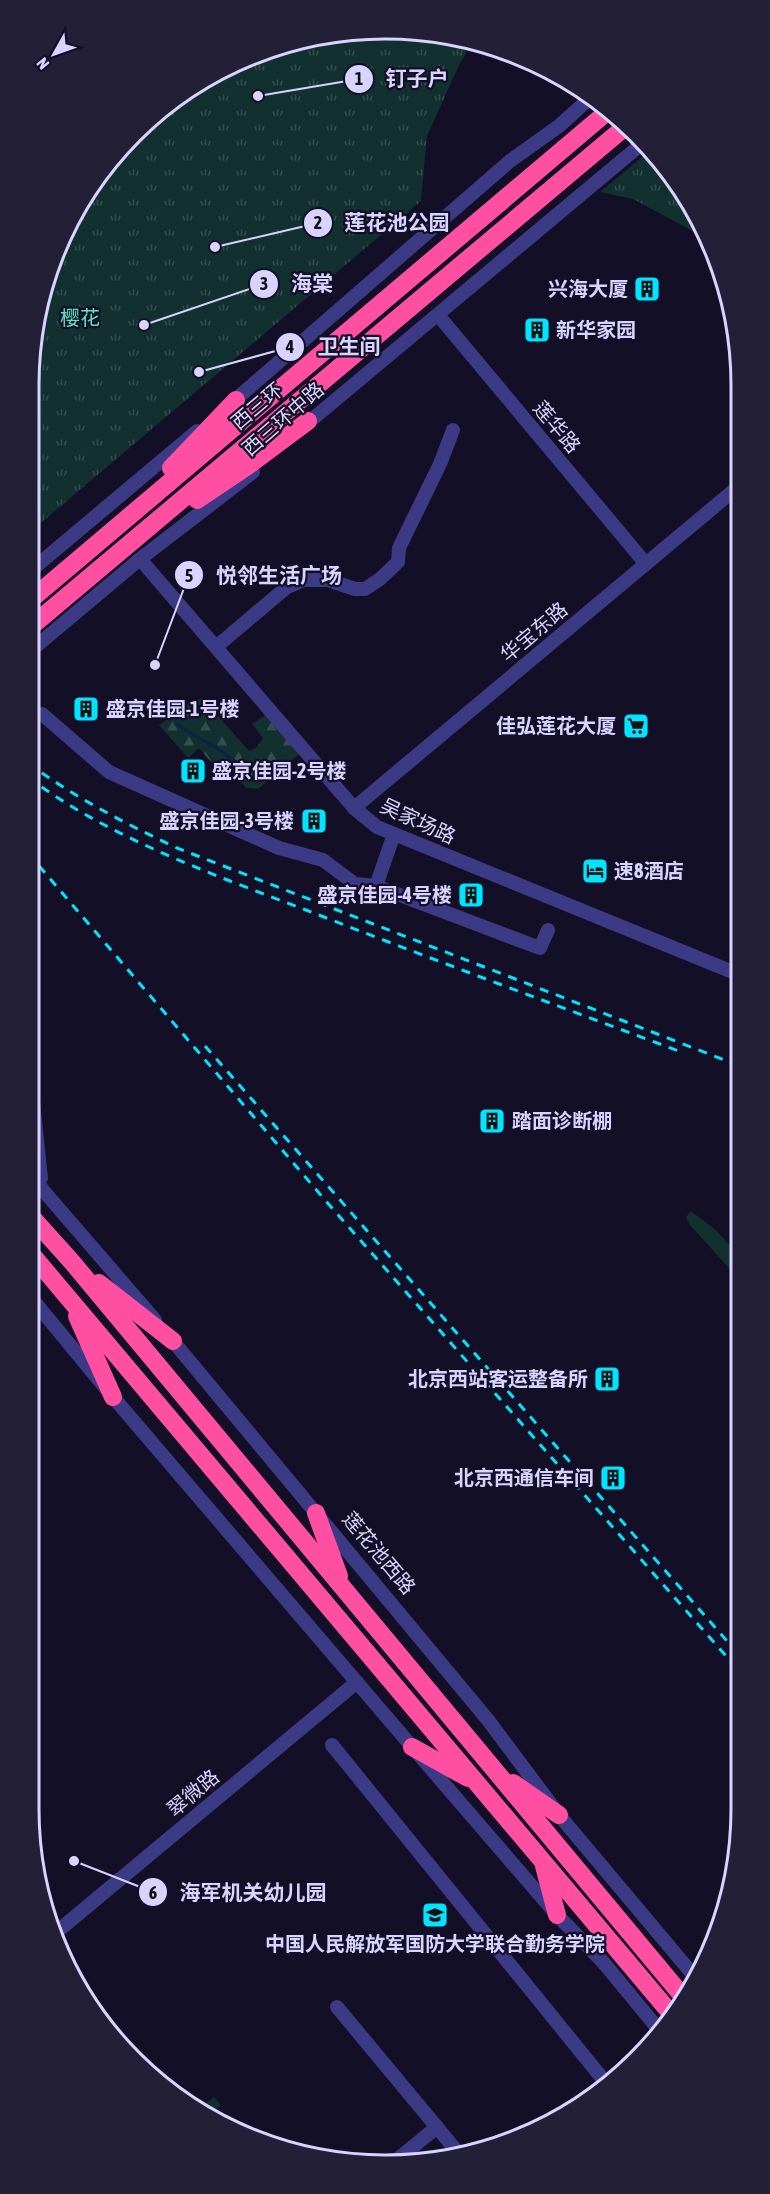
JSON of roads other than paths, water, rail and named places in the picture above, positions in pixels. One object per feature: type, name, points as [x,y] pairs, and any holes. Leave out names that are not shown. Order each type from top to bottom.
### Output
[{"type":"highway","name":"西三环","points":[[39,593],[603,116]]},
{"type":"highway","name":"西三环","points":[[39,620],[620,131]]},
{"type":"highway","points":[[100,541],[122,509],[176,464],[236,400]]},
{"type":"highway","points":[[113,556],[151,537],[203,495],[249,465],[308,421]]},
{"type":"highway","points":[[39,1225],[679,1992]]},
{"type":"highway","points":[[39,1262],[667,2009]]},
{"type":"highway","points":[[72,1262],[173,1341]]},
{"type":"highway","points":[[68,1295],[113,1396]]},
{"type":"highway","points":[[316,1513],[344,1589]]},
{"type":"highway","points":[[412,1746],[479,1784]]},
{"type":"highway","points":[[496,1772],[559,1815]]},
{"type":"highway","points":[[542,1858],[557,1915]]},
{"type":"street","points":[[39,564],[236,400],[510,161],[559,126],[585,102]]},
{"type":"street","name":"西三环中路","points":[[39,644],[140,559],[276,454],[308,421],[637,148]]},
{"type":"street","name":"莲华路","points":[[438,315],[646,564]]},
{"type":"street","points":[[216,647],[287,587],[304,580],[328,580],[355,589],[365,589],[394,567],[398,562],[399,548],[440,464],[453,430]]},
{"type":"street","name":"华宝东路","points":[[354,808],[731,493]]},
{"type":"street","name":"吴家场路","points":[[140,559],[354,808],[377,827],[731,971]]},
{"type":"street","points":[[42,714],[109,772],[279,848],[323,861],[354,884],[376,886],[540,948],[548,930]]},
{"type":"street","points":[[376,886],[394,834]]},
{"type":"street","points":[[39,1160],[42,1189]]},
{"type":"street","name":"莲花池西路","points":[[39,1183],[488,1720],[559,1815],[690,1971]]},
{"type":"street","points":[[39,1307],[357,1682],[557,1915],[603,1962],[655,2025]]},
{"type":"street","name":"翠微路","points":[[60,1929],[357,1682]]},
{"type":"street","points":[[332,1745],[602,2078]]},
{"type":"street","points":[[337,2007],[454,2148]]},
{"type":"street","points":[[404,2154],[437,2127]]},
{"type":"waterway","points":[[177,724],[229,756],[252,780]]},
{"type":"railway","points":[[39,770],[101,809],[177,848],[731,1063]]},
{"type":"railway","points":[[39,785],[59,799],[126,836],[198,868],[684,1053]]},
{"type":"railway","points":[[39,866],[325,1200],[731,1662]]},
{"type":"railway","points":[[205,1046],[731,1646]]},
{"type":"place","name":"钉子户","points":[[258,96]]},
{"type":"place","name":"莲花池公园","points":[[215,247]]},
{"type":"place","name":"兴海大厦","points":[[647,289]]},
{"type":"place","name":"海棠","points":[[144,325]]},
{"type":"place","name":"新华家园","points":[[537,330]]},
{"type":"place","name":"卫生间","points":[[199,372]]},
{"type":"place","name":"悦邻生活广场","points":[[155,665]]},
{"type":"place","name":"盛京佳园-1号楼","points":[[86,709]]},
{"type":"place","name":"佳弘莲花大厦","points":[[636,726]]},
{"type":"place","name":"盛京佳园-2号楼","points":[[193,771]]},
{"type":"place","name":"盛京佳园-3号楼","points":[[314,821]]},
{"type":"place","name":"速8酒店","points":[[595,871]]},
{"type":"place","name":"盛京佳园-4号楼","points":[[471,895]]},
{"type":"place","name":"踏面诊断棚","points":[[492,1121]]},
{"type":"place","name":"北京西站客运整备所","points":[[607,1379]]},
{"type":"place","name":"北京西通信车间","points":[[613,1478]]},
{"type":"place","name":"海军机关幼儿园","points":[[74,1861]]},
{"type":"place","name":"中国人民解放军国防大学联合勤务学院","points":[[435,1915]]},
{"type":"park label","name":"樱花","points":[[80,318]]}]
